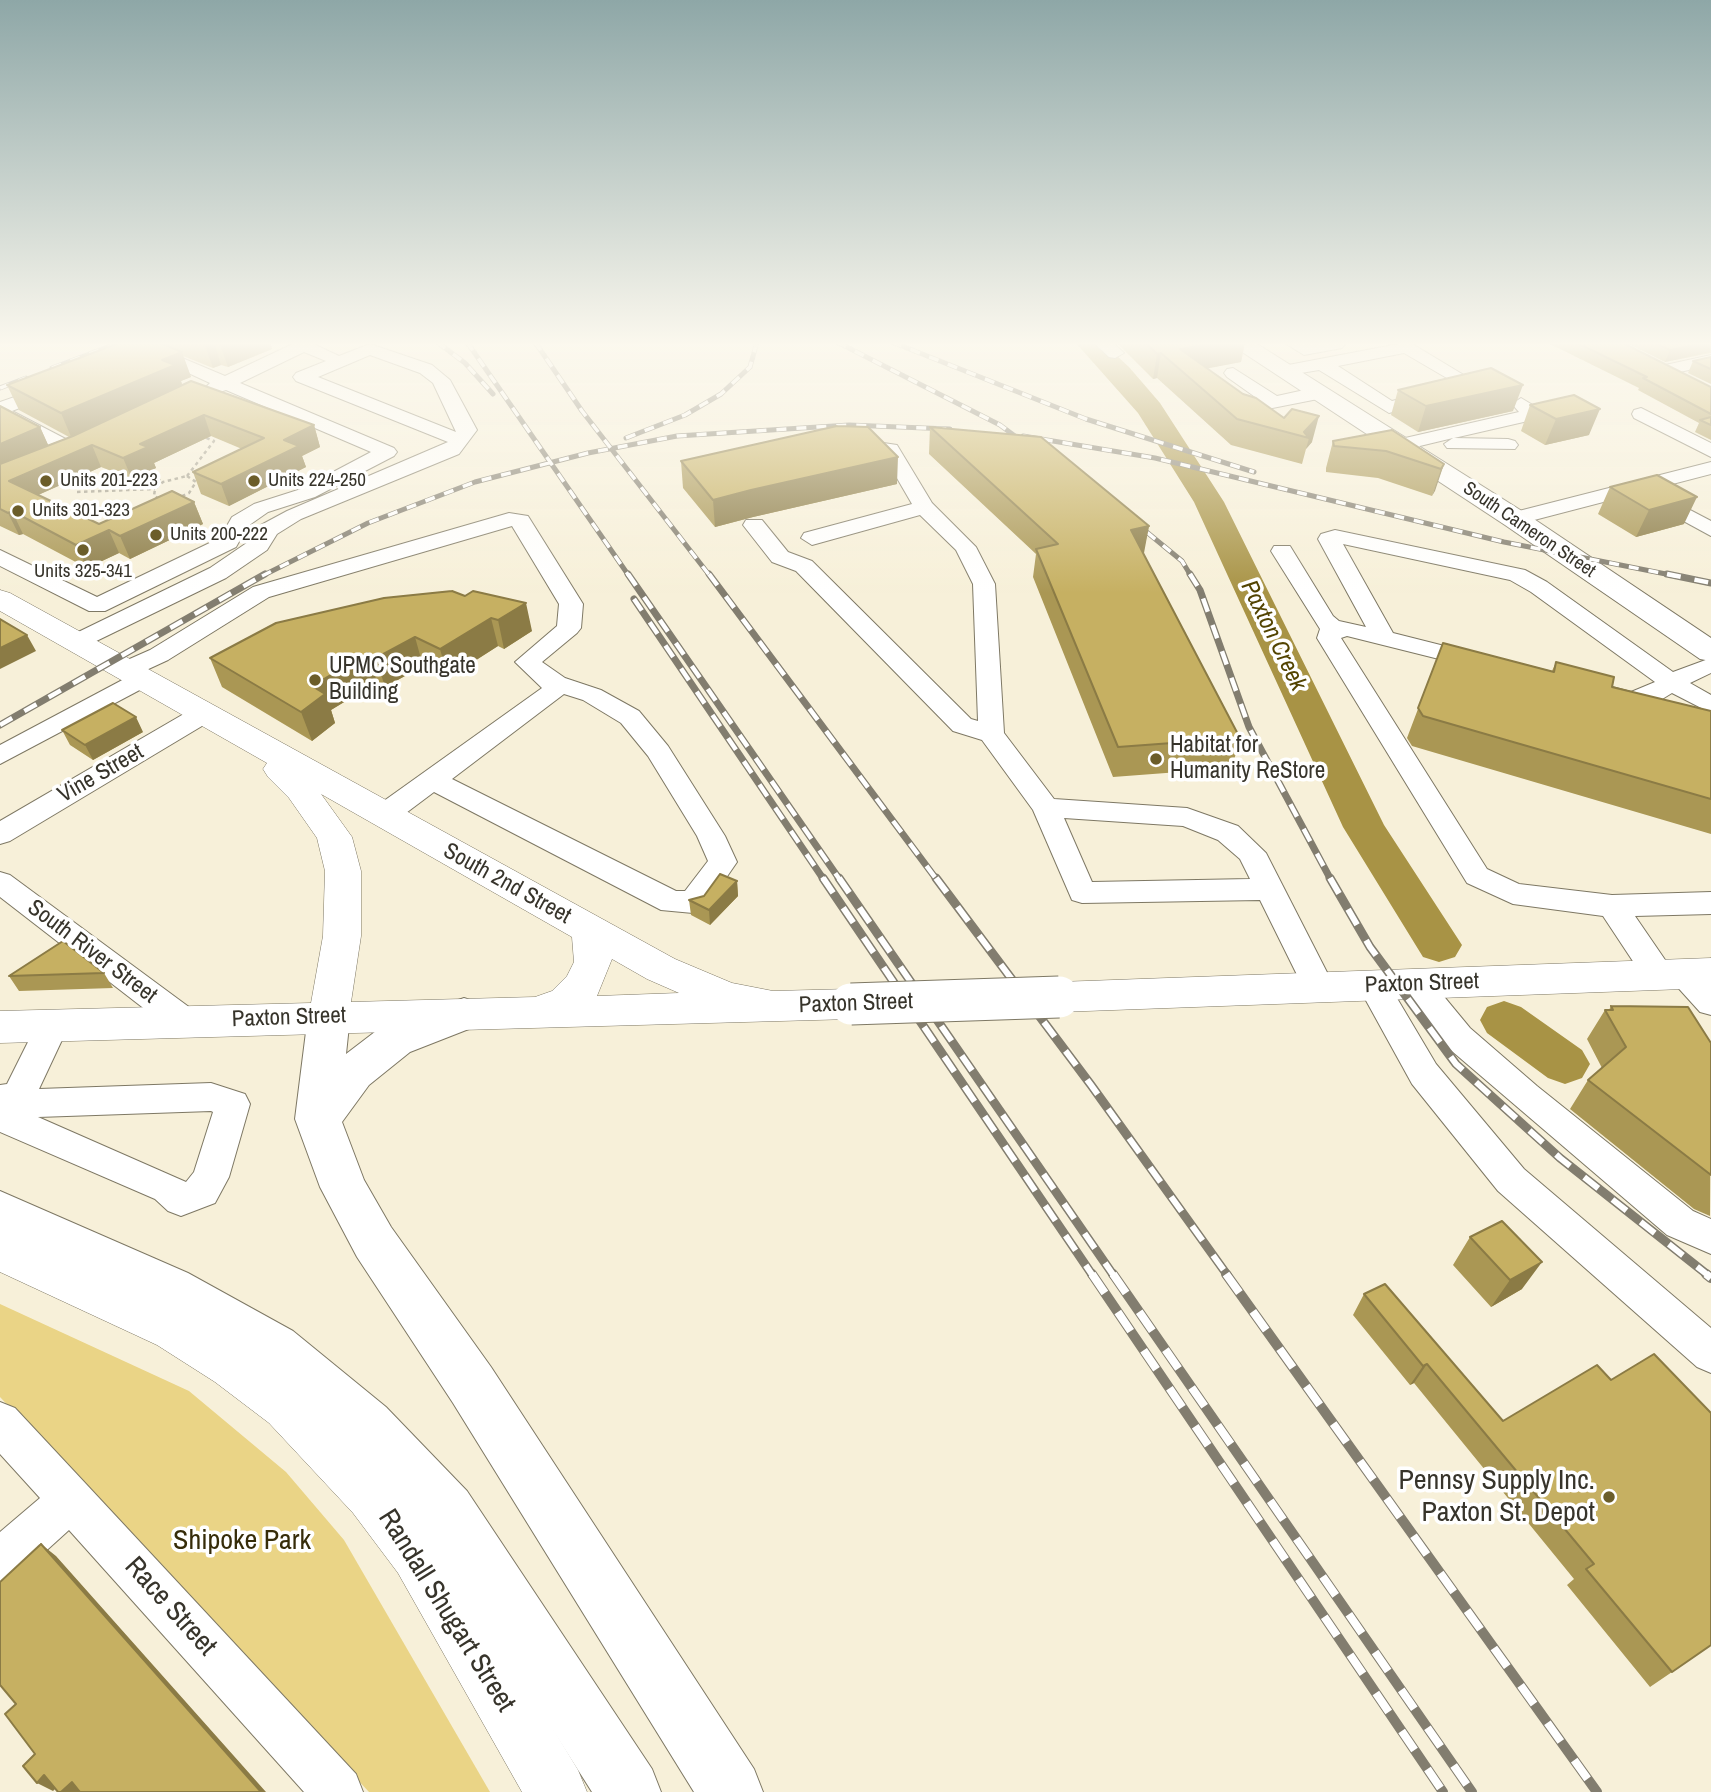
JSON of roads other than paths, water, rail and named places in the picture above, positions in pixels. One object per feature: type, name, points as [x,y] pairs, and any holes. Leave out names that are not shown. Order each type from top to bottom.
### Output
[{"type":"highway","name":"South Cameron Street","points":[[1375,426],[1410,446],[1711,652]]},
{"type":"highway","points":[[318,1119],[354,1073],[395,1041],[464,1014]]},
{"type":"highway","points":[[329,1016],[318,1119],[343,1186],[374,1242],[472,1385],[731,1792]]},
{"type":"highway","points":[[0,1212],[170,1289],[275,1348],[367,1426],[447,1511],[629,1792]]},
{"type":"main road","name":"South 2nd Street","points":[[0,599],[591,931],[697,986],[736,999],[778,1007]]},
{"type":"main road","name":"South 2nd Street","points":[[245,738],[301,790],[334,837],[343,871],[345,898],[329,1016]]},
{"type":"main road","points":[[537,1012],[566,1002],[583,985],[593,962],[591,931]]},
{"type":"main road","name":"Paxton Street","points":[[0,1027],[329,1016],[778,1007],[1685,974]]},
{"type":"main road","name":"Randall Shugart Street","points":[[0,1250],[174,1329],[233,1364],[287,1405],[372,1494],[417,1555],[556,1792]]},
{"type":"street","points":[[28,426],[74,451]]},
{"type":"street","points":[[1,558],[97,606],[228,542],[240,522],[261,509],[308,493],[387,452],[325,426]]},
{"type":"street","points":[[424,426],[460,440]]},
{"type":"street","points":[[76,642],[218,573],[259,545],[269,530],[295,515],[452,450],[467,430],[465,426]]},
{"type":"street","points":[[1393,426],[1410,446]]},
{"type":"street","points":[[1410,446],[1489,426]]},
{"type":"street","points":[[1663,426],[1711,451]]},
{"type":"street","points":[[51,460],[98,440]]},
{"type":"street","points":[[830,444],[866,444],[890,449],[924,507],[965,547],[984,584],[991,734],[1046,808],[1082,893],[1268,889]]},
{"type":"street","points":[[1410,446],[1508,445]]},
{"type":"street","points":[[1515,519],[1711,468]]},
{"type":"street","points":[[1637,487],[1711,530]]},
{"type":"street","points":[[812,538],[924,507]]},
{"type":"street","points":[[0,756],[133,675],[159,655],[261,592],[509,519],[520,521],[571,604],[569,628],[527,662],[556,683],[592,695],[630,717],[659,752],[711,835],[723,862],[693,902],[672,902],[432,780]]},
{"type":"street","points":[[754,525],[780,557],[804,566],[962,725],[991,734]]},
{"type":"street","points":[[1384,638],[1329,538],[1335,536],[1517,575],[1539,587],[1672,683],[1711,705]]},
{"type":"street","points":[[1282,551],[1324,620],[1332,628],[1347,628],[1501,667]]},
{"type":"street","points":[[1332,628],[1329,638],[1477,876],[1513,894],[1612,906],[1711,903]]},
{"type":"street","points":[[1592,690],[1631,700],[1650,696],[1711,665]]},
{"type":"street","points":[[384,815],[554,691],[556,683]]},
{"type":"street","name":"Vine Street","points":[[0,834],[203,714]]},
{"type":"street","points":[[1046,808],[1187,817],[1228,833],[1252,853],[1319,988]]},
{"type":"street","name":"South River Street","points":[[0,882],[185,1022]]},
{"type":"street","points":[[1612,906],[1685,974],[1711,1003]]},
{"type":"street","points":[[1416,984],[1458,1037],[1525,1096],[1680,1223],[1711,1237]]},
{"type":"street","points":[[1374,986],[1424,1074],[1511,1180],[1711,1354]]},
{"type":"street","points":[[9,1098],[35,1103],[211,1097],[233,1104],[211,1177],[202,1192],[181,1199],[168,1188],[10,1121],[9,1098],[53,1026]]},
{"type":"street","name":"Race Street","points":[[0,1423],[338,1792]]},
{"type":"street","points":[[0,1562],[71,1499]]},
{"type":"waterway","name":"Paxton Creek","points":[[1161,426],[1209,502],[1364,827],[1439,945]]},
{"type":"waterway","name":"Paxton Creek","points":[[1504,1020],[1565,1064]]},
{"type":"railway","points":[[525,426],[551,463]]},
{"type":"railway","points":[[593,426],[611,449]]},
{"type":"railway","points":[[626,438],[658,426]]},
{"type":"railway","points":[[611,449],[677,436],[839,426]]},
{"type":"railway","points":[[865,426],[950,429]]},
{"type":"railway","points":[[1001,426],[1027,445]]},
{"type":"railway","points":[[1107,426],[1254,472]]},
{"type":"railway","points":[[1023,436],[1155,458],[1504,542],[1676,576]]},
{"type":"railway","points":[[551,463],[611,449]]},
{"type":"railway","points":[[611,449],[710,576]]},
{"type":"railway","points":[[262,576],[368,523],[475,482],[551,463]]},
{"type":"railway","points":[[551,463],[629,576]]},
{"type":"railway","points":[[1132,520],[1182,561],[1191,576]]},
{"type":"railway","points":[[0,725],[265,574]]},
{"type":"railway","points":[[628,574],[840,880]]},
{"type":"railway","points":[[709,574],[937,880]]},
{"type":"railway","points":[[1190,574],[1200,590],[1249,727],[1331,880]]},
{"type":"railway","points":[[1667,574],[1711,583]]},
{"type":"railway","points":[[634,599],[824,880]]},
{"type":"railway","points":[[823,878],[1093,1276]]},
{"type":"railway","points":[[839,878],[1114,1276]]},
{"type":"railway","points":[[936,878],[1091,1085],[1228,1276]]},
{"type":"railway","points":[[1330,878],[1370,947],[1456,1064],[1560,1158],[1709,1276]]},
{"type":"railway","points":[[1092,1274],[1443,1792]]},
{"type":"railway","points":[[1113,1274],[1472,1792]]},
{"type":"railway","points":[[1226,1274],[1597,1792]]},
{"type":"railway","points":[[1706,1274],[1711,1278]]},
{"type":"place","name":"Units 201-223","points":[[46,481]]},
{"type":"place","name":"Units 224-250","points":[[254,481]]},
{"type":"place","name":"Units 301-323","points":[[18,511]]},
{"type":"place","name":"Units 200-222","points":[[156,535]]},
{"type":"place","name":"Units 325-341","points":[[83,550]]},
{"type":"place","name":"UPMC Southgate Building","points":[[315,680]]},
{"type":"place","name":"Habitat for Humanity ReStore","points":[[1156,759]]},
{"type":"place","name":"Pennsy Supply Inc. Paxton St. Depot","points":[[1609,1497]]},
{"type":"park label","name":"Shipoke Park","points":[[242,1541]]}]
